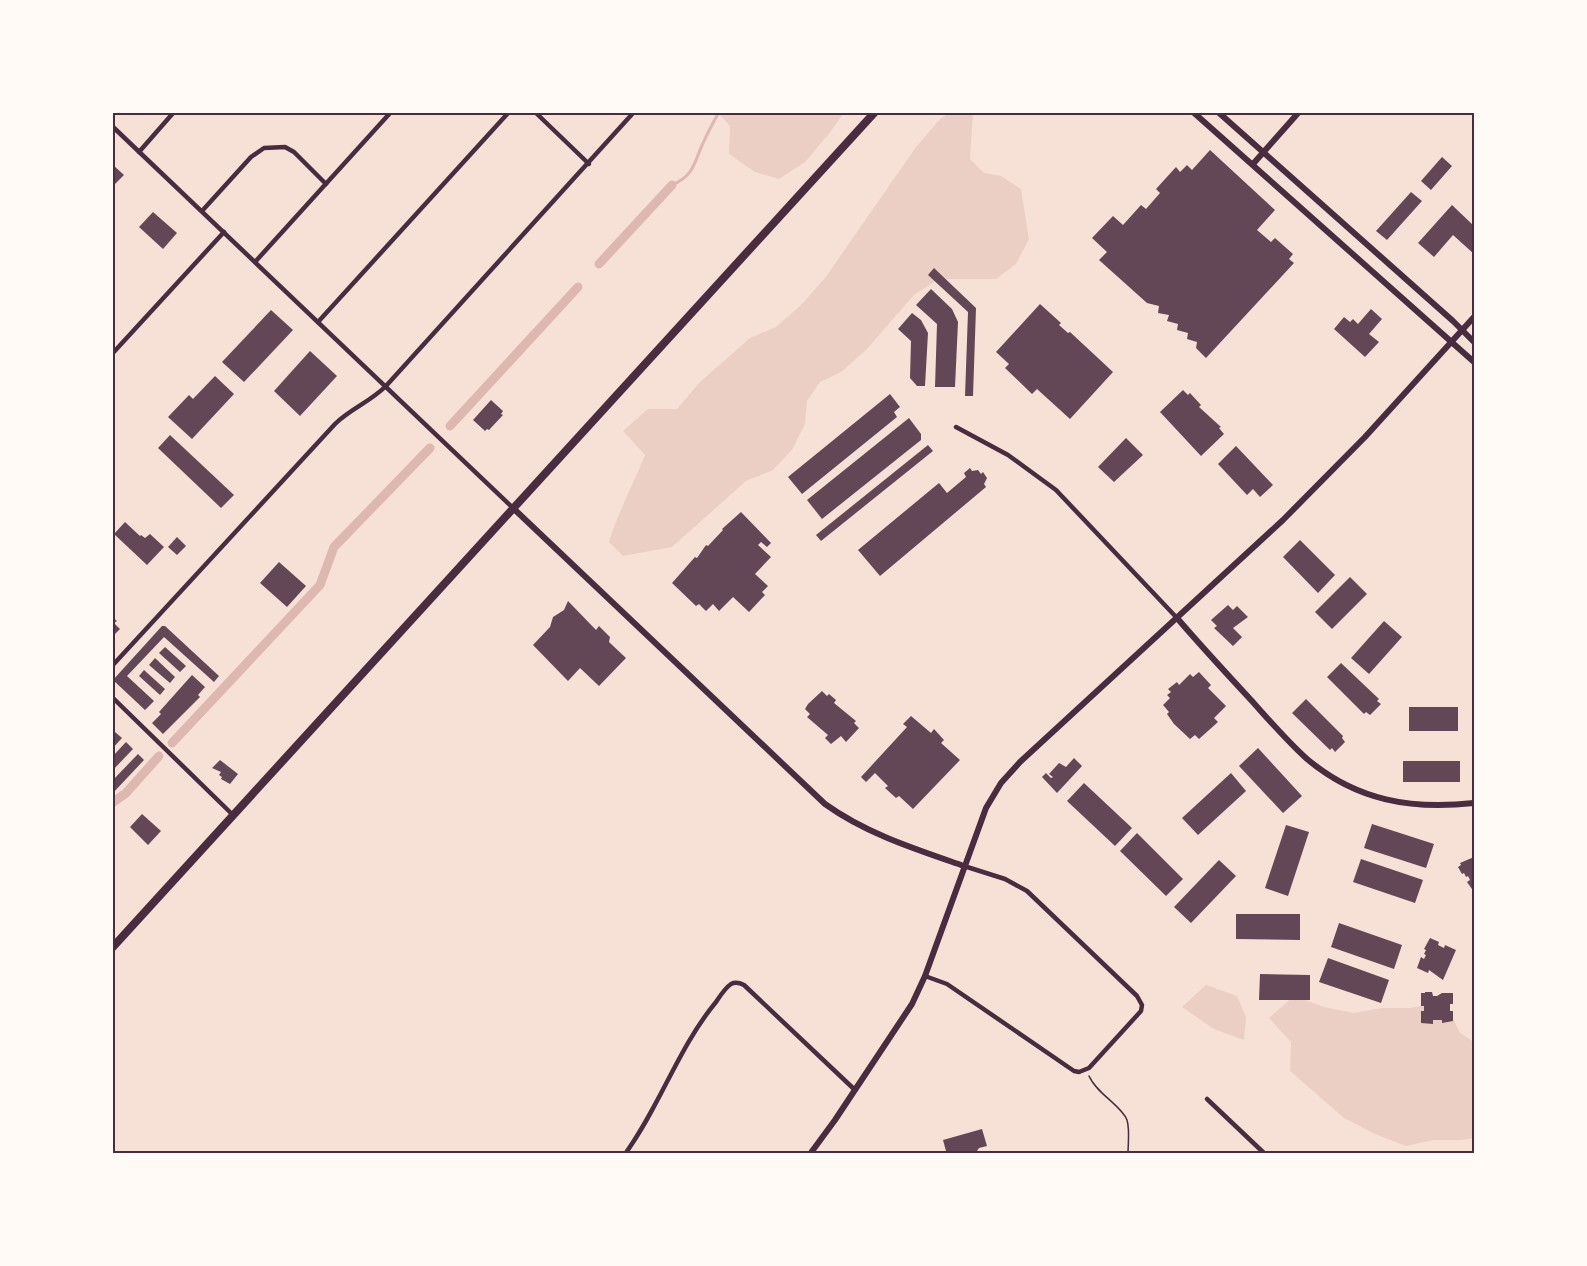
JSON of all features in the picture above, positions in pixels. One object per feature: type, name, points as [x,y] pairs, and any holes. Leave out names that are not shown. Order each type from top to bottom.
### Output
[{"type":"main road","points":[[112,948],[875,112]]},
{"type":"street","points":[[139,152],[174,112]]},
{"type":"street","points":[[255,262],[391,112]]},
{"type":"street","points":[[318,322],[509,112]]},
{"type":"street","points":[[535,112],[589,164]]},
{"type":"street","points":[[112,666],[340,419],[376,396],[386,386],[634,112]]},
{"type":"street","points":[[1193,112],[1474,362]]},
{"type":"street","points":[[1218,112],[1474,342]]},
{"type":"street","points":[[1253,164],[1299,112]]},
{"type":"street","points":[[112,126],[825,804],[846,820],[875,834],[1005,879],[1027,891],[1141,1001],[1142,1005],[1138,1016],[1086,1070],[1079,1072],[1074,1071],[947,984],[925,976]]},
{"type":"street","points":[[202,211],[251,158],[264,148],[285,147],[294,152],[326,184]]},
{"type":"street","points":[[112,354],[224,232]]},
{"type":"street","points":[[810,1154],[908,1010],[925,976],[986,808],[1010,772],[1333,471],[1474,317]]},
{"type":"street","points":[[956,427],[1008,455],[1056,490],[1071,504],[1290,742],[1313,764],[1336,780],[1384,799],[1419,806],[1474,803]]},
{"type":"street","points":[[112,697],[234,816]]},
{"type":"street","points":[[625,1154],[641,1132],[694,1030],[722,993],[736,982],[744,984],[855,1090]]},
{"type":"street","points":[[1207,1099],[1265,1154]]},
{"type":"path","points":[[1086,1070],[1094,1086],[1125,1115],[1128,1123],[1128,1154]]},
{"type":"shaded area","points":[[718,113],[844,113],[805,162],[779,179],[755,172],[729,154],[730,126]]},
{"type":"shaded area","points":[[949,113],[973,113],[970,159],[984,173],[1001,176],[1021,189],[1029,239],[1016,264],[996,279],[939,279],[914,295],[866,350],[841,372],[820,382],[807,401],[805,424],[792,450],[773,470],[746,481],[672,547],[623,556],[609,542],[645,455],[623,431],[648,409],[677,409],[700,382],[750,338],[776,327],[801,305],[825,278],[916,147],[940,119]]},
{"type":"shaded area","points":[[1206,985],[1237,996],[1246,1017],[1244,1040],[1214,1029],[1182,1007]]},
{"type":"shaded area","points":[[1294,996],[1324,1007],[1354,1013],[1432,1004],[1452,1017],[1460,1033],[1474,1042],[1474,1138],[1433,1140],[1406,1146],[1375,1134],[1344,1118],[1290,1071],[1291,1042],[1269,1018]]},
{"type":"building","points":[[1210,150],[1275,210],[1257,230],[1271,242],[1275,238],[1293,254],[1289,259],[1294,263],[1206,358],[1196,348],[1197,342],[1187,339],[1188,333],[1177,330],[1178,324],[1167,321],[1169,315],[1158,313],[1159,306],[1147,303],[1099,260],[1107,252],[1092,238],[1113,216],[1123,225],[1141,205],[1146,209],[1160,193],[1156,189],[1176,167],[1180,172],[1187,165],[1192,170]]},
{"type":"building","points":[[1442,157],[1452,166],[1431,190],[1421,181]]},
{"type":"building","points":[[112,164],[124,175],[112,187]]},
{"type":"building","points":[[1411,192],[1422,201],[1387,240],[1376,231]]},
{"type":"building","points":[[1452,205],[1474,226],[1474,254],[1453,235],[1434,257],[1418,243]]},
{"type":"building","points":[[153,212],[177,233],[163,249],[139,227]]},
{"type":"building","points":[[934,268],[976,308],[973,396],[965,396],[968,312],[928,275]]},
{"type":"building","points":[[931,289],[952,309],[958,322],[955,387],[935,387],[937,324],[916,305]]},
{"type":"building","points":[[1040,304],[1061,323],[1059,325],[1068,333],[1070,332],[1113,372],[1070,419],[1037,389],[1032,394],[1005,368],[1009,364],[996,352]]},
{"type":"building","points":[[1371,309],[1382,319],[1369,334],[1379,342],[1365,357],[1334,329],[1344,317],[1350,322],[1353,319],[1358,324]]},
{"type":"building","points":[[271,310],[293,330],[244,382],[222,362]]},
{"type":"building","points":[[912,313],[921,320],[928,333],[925,386],[917,386],[910,378],[911,341],[898,329]]},
{"type":"building","points":[[310,351],[337,376],[300,416],[274,391]]},
{"type":"building","points":[[215,376],[234,394],[192,439],[168,417],[189,395],[193,399]]},
{"type":"building","points":[[1183,390],[1188,395],[1190,393],[1201,405],[1199,407],[1221,427],[1219,428],[1224,434],[1201,456],[1160,412]]},
{"type":"building","points":[[890,394],[900,407],[894,412],[897,417],[802,494],[788,477]]},
{"type":"building","points":[[491,400],[503,411],[501,414],[503,415],[489,430],[485,431],[473,420]]},
{"type":"building","points":[[909,418],[921,434],[921,440],[822,519],[807,500]]},
{"type":"building","points":[[170,435],[234,495],[221,508],[158,448]]},
{"type":"building","points":[[1126,438],[1143,455],[1114,482],[1098,467]]},
{"type":"building","points":[[928,445],[933,451],[821,541],[816,535]]},
{"type":"building","points":[[1236,446],[1273,485],[1260,497],[1253,489],[1247,495],[1218,464]]},
{"type":"building","points":[[970,468],[972,471],[978,470],[981,474],[983,472],[987,478],[984,484],[986,487],[880,576],[858,550],[939,483],[947,493],[966,477],[964,473]]},
{"type":"building","points":[[741,512],[771,543],[767,547],[761,542],[758,545],[771,557],[755,574],[768,586],[762,592],[765,595],[749,612],[733,597],[719,611],[713,604],[706,611],[699,604],[696,606],[672,583],[695,557],[697,558],[706,545],[708,546]]},
{"type":"building","points":[[125,522],[140,536],[145,538],[150,534],[164,547],[147,565],[114,534]]},
{"type":"building","points":[[177,537],[186,546],[177,555],[168,547]]},
{"type":"building","points":[[1300,540],[1335,575],[1318,593],[1283,557]]},
{"type":"building","points":[[279,562],[306,586],[287,607],[260,583]]},
{"type":"building","points":[[1350,577],[1367,594],[1332,629],[1315,612]]},
{"type":"building","points":[[568,601],[596,630],[599,626],[610,637],[609,642],[626,658],[599,686],[580,668],[568,681],[533,645],[550,627],[553,617],[564,610]]},
{"type":"building","points":[[1228,605],[1233,610],[1237,606],[1248,617],[1233,628],[1242,637],[1233,646],[1214,628],[1217,626],[1211,620]]},
{"type":"building","points":[[112,617],[117,621],[114,623],[120,629],[112,637]]},
{"type":"building","points":[[1384,621],[1402,637],[1369,674],[1351,658]]},
{"type":"building","points":[[162,626],[165,626],[219,676],[214,682],[164,637],[127,676],[154,701],[145,710],[113,680]]},
{"type":"building","points":[[165,647],[186,666],[180,672],[159,653]]},
{"type":"building","points":[[155,658],[175,677],[170,683],[149,665]]},
{"type":"building","points":[[1341,663],[1379,699],[1377,701],[1381,704],[1370,715],[1366,712],[1364,714],[1327,677]]},
{"type":"building","points":[[144,670],[165,689],[160,695],[139,676]]},
{"type":"building","points":[[1199,672],[1211,685],[1208,688],[1226,706],[1214,718],[1218,722],[1199,739],[1195,735],[1190,739],[1174,724],[1163,705],[1170,698],[1167,695],[1171,692],[1168,689],[1177,682],[1179,685],[1190,674],[1193,677]]},
{"type":"building","points":[[192,675],[205,687],[198,695],[200,697],[163,734],[152,723]]},
{"type":"building","points":[[822,691],[836,700],[834,703],[856,721],[854,723],[859,728],[846,742],[841,736],[831,744],[825,738],[828,735],[807,717],[810,714],[805,709]]},
{"type":"building","points":[[1306,699],[1343,736],[1345,742],[1335,752],[1332,748],[1330,750],[1292,713]]},
{"type":"building","points":[[1409,707],[1458,707],[1458,731],[1409,731]]},
{"type":"building","points":[[911,716],[931,733],[934,729],[944,740],[941,743],[960,760],[913,809],[899,796],[896,798],[885,788],[888,786],[875,773],[866,782],[861,777],[907,727],[903,724]]},
{"type":"building","points":[[115,732],[122,738],[112,749],[112,734]]},
{"type":"building","points":[[126,742],[133,749],[112,771],[112,757]]},
{"type":"building","points":[[1258,748],[1302,796],[1283,813],[1239,766]]},
{"type":"building","points":[[138,754],[144,760],[112,794],[112,781]]},
{"type":"building","points":[[1074,758],[1082,766],[1057,793],[1042,777],[1046,773],[1051,778],[1053,777],[1049,774],[1059,763],[1066,767]]},
{"type":"building","points":[[220,760],[238,774],[230,784],[221,779],[219,775],[221,772],[212,768]]},
{"type":"building","points":[[1403,761],[1460,761],[1460,782],[1403,782]]},
{"type":"building","points":[[1231,773],[1246,791],[1198,835],[1182,818]]},
{"type":"building","points":[[1084,783],[1132,828],[1115,846],[1067,801]]},
{"type":"building","points":[[142,814],[161,831],[148,845],[130,827]]},
{"type":"building","points":[[1372,824],[1434,844],[1426,868],[1364,848]]},
{"type":"building","points":[[1286,825],[1309,832],[1288,896],[1265,888]]},
{"type":"building","points":[[1137,833],[1183,879],[1166,896],[1120,851]]},
{"type":"building","points":[[1474,857],[1474,892],[1467,882],[1470,880],[1468,876],[1462,874],[1458,867],[1460,863]]},
{"type":"building","points":[[1361,859],[1423,880],[1415,903],[1353,882]]},
{"type":"building","points":[[1219,860],[1236,876],[1191,923],[1174,907]]},
{"type":"building","points":[[1236,914],[1300,914],[1300,940],[1236,939]]},
{"type":"building","points":[[1339,923],[1402,945],[1394,969],[1331,947]]},
{"type":"building","points":[[1430,938],[1439,942],[1438,945],[1444,948],[1445,945],[1456,950],[1443,980],[1429,970],[1428,973],[1417,968],[1421,957],[1424,959],[1426,955],[1424,949]]},
{"type":"building","points":[[1328,958],[1389,980],[1381,1003],[1319,982]]},
{"type":"building","points":[[1260,974],[1310,975],[1310,1000],[1259,1000]]},
{"type":"building","points":[[1432,992],[1433,996],[1453,993],[1453,1004],[1450,1004],[1450,1011],[1453,1011],[1453,1021],[1442,1023],[1442,1020],[1433,1020],[1433,1024],[1421,1023],[1421,1011],[1424,1011],[1424,1006],[1421,1006],[1421,993]]},
{"type":"building","points":[[982,1129],[987,1146],[979,1148],[975,1154],[948,1154],[943,1140]]},
{"type":"waterway","points":[[672,185],[690,172],[719,112]]},
{"type":"waterway","points":[[599,264],[672,185]]},
{"type":"waterway","points":[[450,426],[578,287]]},
{"type":"waterway","points":[[172,743],[320,585],[334,547],[430,448]]},
{"type":"waterway","points":[[112,803],[126,793],[159,756]]}]
